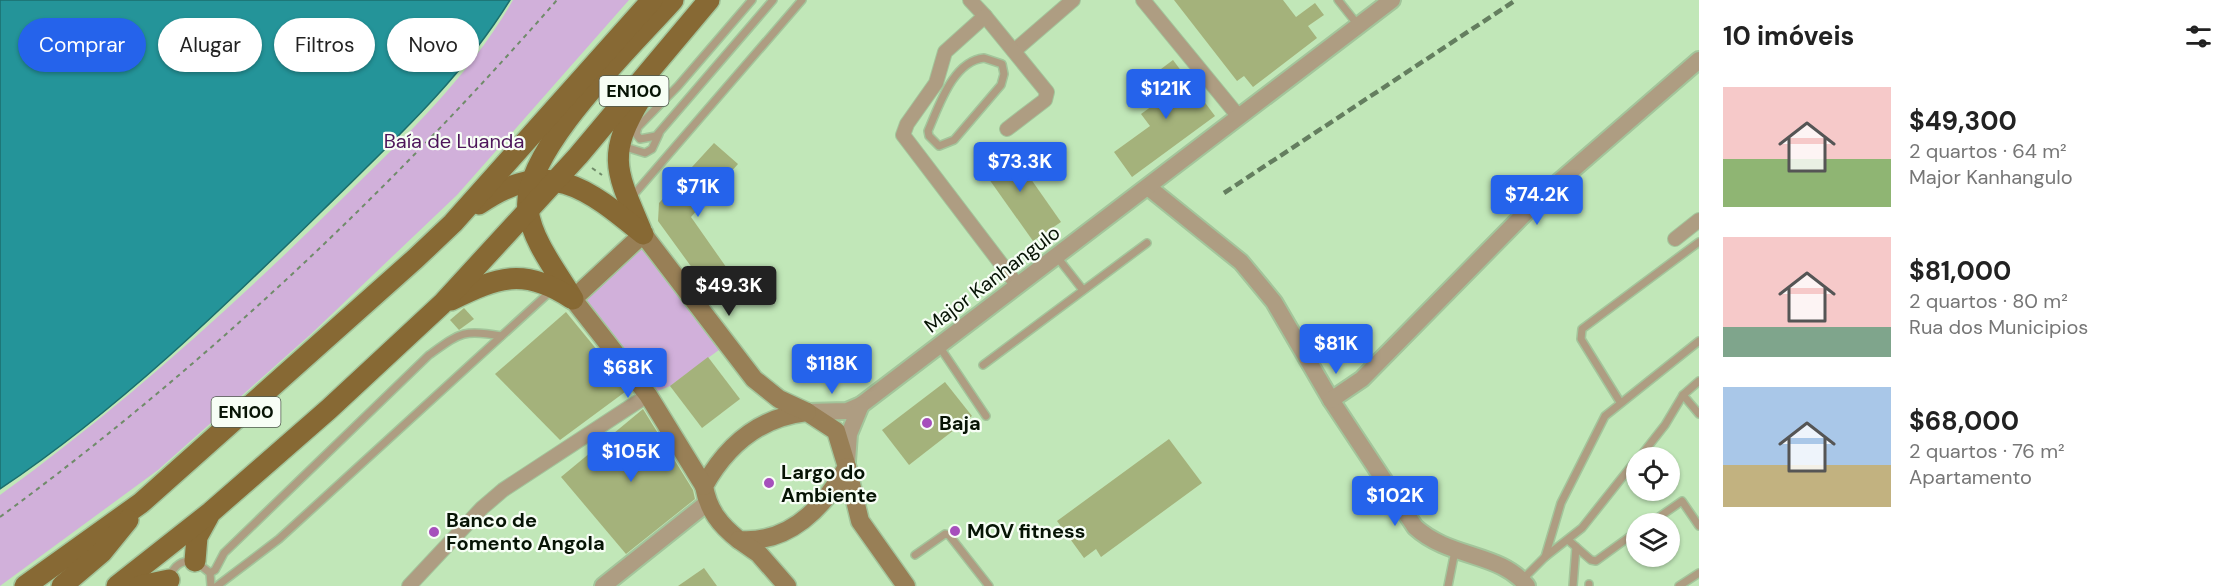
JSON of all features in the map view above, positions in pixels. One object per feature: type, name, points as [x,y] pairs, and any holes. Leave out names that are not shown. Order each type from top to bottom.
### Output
[{"type":"main road","name":"EN100","points":[[25,586],[141,502],[299,365],[453,223],[652,0]]},
{"type":"main road","points":[[673,0],[561,126],[540,160],[532,182],[528,210],[537,238],[573,299],[648,395],[721,525],[759,554],[787,586]]},
{"type":"main road","name":"EN100","points":[[117,586],[211,512],[329,409],[442,304],[556,180],[674,44],[709,0]]},
{"type":"main road","points":[[674,44],[624,126],[618,144],[619,172],[643,234],[754,379],[779,399],[807,412],[836,431],[843,447],[860,521],[906,586]]},
{"type":"main road","points":[[453,223],[489,198],[512,186],[556,180],[593,195],[643,234]]},
{"type":"main road","points":[[573,299],[643,234]]},
{"type":"main road","name":"EN100","points":[[442,304],[500,279],[527,277],[555,287],[573,299]]},
{"type":"main road","points":[[705,494],[730,448],[752,430],[781,417],[807,412]]},
{"type":"main road","points":[[739,540],[766,541],[796,525],[818,507],[836,487],[847,467]]},
{"type":"main road","name":"EN100","points":[[62,586],[102,552],[141,502]]},
{"type":"main road","points":[[203,567],[197,537],[211,512]]},
{"type":"main road","points":[[140,586],[170,583]]},
{"type":"street","points":[[970,0],[1047,92],[1047,97],[1007,129]]},
{"type":"street","points":[[1014,51],[1073,0]]},
{"type":"street","points":[[1143,0],[1239,117]]},
{"type":"street","name":"Major Kanhangulo","points":[[807,412],[847,411],[861,405],[1392,0]]},
{"type":"street","points":[[985,16],[945,52],[936,83],[907,124],[903,135],[1018,286]]},
{"type":"street","points":[[1331,400],[1362,379],[1539,199],[1699,60]]},
{"type":"street","points":[[1148,187],[1241,262],[1274,302],[1331,400],[1415,527],[1429,540],[1506,568],[1525,583]]},
{"type":"street","points":[[1675,239],[1699,220]]},
{"type":"street","points":[[409,586],[482,508],[503,490],[648,395]]},
{"type":"street","points":[[847,467],[849,434],[861,405]]},
{"type":"street","points":[[603,586],[705,494]]},
{"type":"lane","points":[[660,132],[645,140],[640,139],[636,134],[638,127],[671,95],[752,0]]},
{"type":"lane","points":[[618,144],[645,153],[654,146],[660,132],[773,0]]},
{"type":"lane","points":[[629,201],[802,0]]},
{"type":"lane","points":[[1338,0],[1358,25]]},
{"type":"lane","points":[[1002,64],[994,60],[975,59],[965,66],[955,78],[928,131],[939,146],[954,140],[987,104],[1004,80],[1002,64],[1014,51]]},
{"type":"lane","points":[[1620,402],[1581,339],[1582,329],[1699,242]]},
{"type":"lane","points":[[983,365],[1147,243]]},
{"type":"lane","points":[[1057,257],[1083,290]]},
{"type":"lane","points":[[217,586],[279,539],[555,287]]},
{"type":"lane","points":[[170,583],[175,567],[188,560],[215,570],[224,553],[429,356],[453,339],[472,331],[501,336]]},
{"type":"lane","points":[[1545,557],[1561,503],[1605,416],[1699,341]]},
{"type":"lane","points":[[939,346],[986,416]]},
{"type":"lane","points":[[1648,447],[1665,425],[1683,395],[1699,381]]},
{"type":"lane","points":[[1683,395],[1699,414]]},
{"type":"lane","points":[[1525,583],[1545,557],[1582,528],[1626,474]]},
{"type":"lane","points":[[1665,513],[1682,501],[1699,526]]},
{"type":"lane","points":[[915,555],[945,534],[989,586]]},
{"type":"lane","points":[[1568,540],[1591,560],[1596,561],[1626,539]]},
{"type":"lane","points":[[1573,586],[1576,547]]},
{"type":"lane","points":[[1448,586],[1455,551]]},
{"type":"lane","points":[[203,567],[211,586]]},
{"type":"lane","points":[[1679,586],[1699,573]]},
{"type":"path","points":[[0,517],[107,436],[180,376],[301,265],[470,98],[557,0]]},
{"type":"green space","name":"Baía de Luanda","points":[[513,0],[629,0],[457,195],[310,335],[158,470],[0,586],[0,495],[91,426],[179,352],[305,235],[392,150],[463,72],[479,72],[479,51]]},
{"type":"green space","points":[[643,234],[727,344],[670,386],[648,395],[573,299]]},
{"type":"water","points":[[0,0],[510,0],[479,45],[479,18],[387,18],[387,72],[458,72],[447,85],[373,161],[208,321],[86,426],[0,489]]},
{"type":"building","points":[[1174,0],[1283,0],[1296,17],[1315,3],[1324,15],[1308,26],[1317,38],[1253,87],[1244,76],[1237,81]]},
{"type":"building","points":[[1173,60],[1215,116],[1132,177],[1114,152],[1150,126],[1141,114],[1163,98],[1149,78]]},
{"type":"building","points":[[714,143],[738,164],[691,217],[738,284],[714,298],[658,221],[659,203]]},
{"type":"building","points":[[1007,145],[1061,222],[1033,241],[979,165]]},
{"type":"building","points":[[464,308],[474,319],[459,330],[450,320]]},
{"type":"building","points":[[566,312],[629,389],[560,440],[495,374]]},
{"type":"building","points":[[708,357],[740,399],[702,428],[670,386]]},
{"type":"building","name":"Baja","points":[[945,382],[972,416],[909,465],[882,430]]},
{"type":"building","points":[[643,409],[693,490],[695,499],[626,554],[561,477]]},
{"type":"building","points":[[1169,439],[1202,483],[1101,557],[1096,549],[1084,558],[1057,521]]},
{"type":"building","points":[[704,568],[717,586],[678,586]]},
{"type":"railway","points":[[1224,193],[1516,0]]},
{"type":"place","name":"Baja","points":[[927,423]]},
{"type":"place","name":"Largo do Ambiente","points":[[769,483]]},
{"type":"place","name":"MOV fitness","points":[[955,531]]},
{"type":"place","name":"Banco de Fomento Angola","points":[[434,532]]}]
